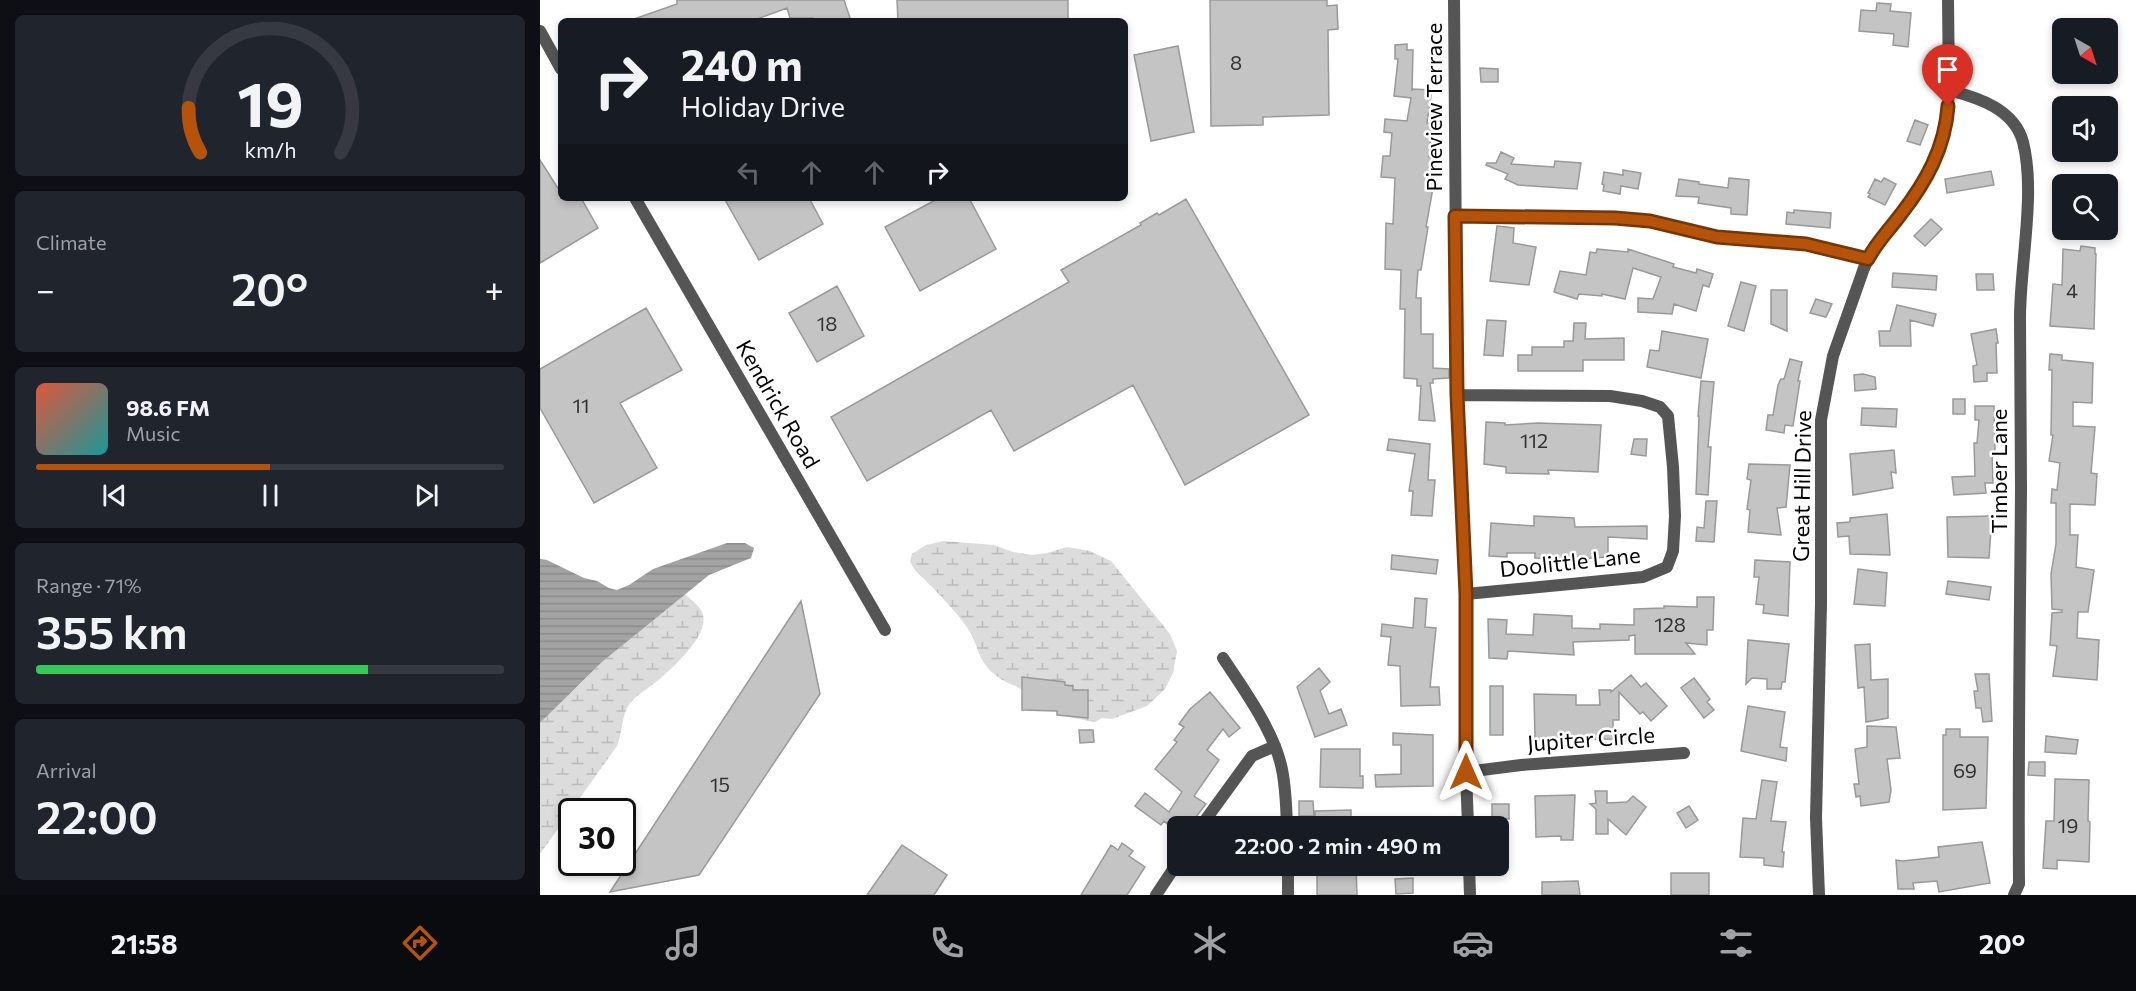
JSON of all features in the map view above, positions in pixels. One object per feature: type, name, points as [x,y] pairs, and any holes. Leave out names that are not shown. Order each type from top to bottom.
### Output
[{"type":"street","name":"Pineview Terrace","points":[[1454,0],[1457,395],[1466,594],[1468,816]]},
{"type":"street","name":"Great Hill Drive","points":[[1819,895],[1816,818],[1821,604],[1821,420],[1833,356],[1868,259],[1922,185],[1938,154],[1947,122],[1948,0]]},
{"type":"street","points":[[540,31],[558,64]]},
{"type":"street","name":"Timber Lane","points":[[1949,90],[1972,96],[2002,112],[2015,122],[2022,141],[2028,174],[2020,302],[2019,884],[2014,895]]},
{"type":"street","name":"Kendrick Road","points":[[637,201],[885,630]]},
{"type":"street","points":[[1455,216],[1615,218],[1650,221],[1717,237],[1806,244],[1868,259]]},
{"type":"street","name":"Doolittle Lane","points":[[1457,395],[1610,396],[1642,401],[1660,407],[1668,416],[1673,466],[1675,516],[1673,551],[1667,567],[1643,577],[1466,594]]},
{"type":"street","points":[[1223,658],[1248,695],[1275,746],[1281,765],[1287,816]]},
{"type":"street","points":[[1208,816],[1252,756],[1275,746]]},
{"type":"street","name":"Jupiter Circle","points":[[1466,772],[1521,765],[1684,753]]},
{"type":"street","points":[[1156,895],[1169,876]]},
{"type":"street","points":[[1288,876],[1288,895]]},
{"type":"street","points":[[1469,876],[1470,895]]},
{"type":"green space","points":[[944,541],[994,545],[1013,552],[1032,555],[1067,547],[1090,551],[1111,561],[1170,634],[1177,651],[1173,673],[1165,689],[1147,706],[1112,719],[1102,718],[1095,722],[1069,717],[1000,678],[985,664],[962,620],[917,573],[910,561],[912,554],[926,545]]},
{"type":"green space","points":[[685,594],[702,612],[703,623],[696,641],[682,658],[631,702],[625,712],[617,746],[580,798],[558,798],[558,829],[540,854],[540,723],[602,662]]},
{"type":"shaded area","points":[[727,543],[745,543],[754,548],[751,558],[709,575],[602,662],[540,723],[540,559],[617,590],[653,569]]},
{"type":"building","points":[[677,0],[844,0],[850,18],[790,18],[787,8],[760,18],[637,18],[677,4]]},
{"type":"building","points":[[897,0],[1068,0],[1068,18],[898,18]]},
{"type":"building","points":[[1210,0],[1327,0],[1327,6],[1337,5],[1338,29],[1328,30],[1329,115],[1263,117],[1263,125],[1211,126]]},
{"type":"building","points":[[1877,3],[1891,4],[1890,11],[1911,13],[1908,47],[1893,45],[1894,34],[1859,31],[1861,10],[1876,11]]},
{"type":"building","points":[[1407,44],[1407,50],[1413,50],[1412,89],[1432,90],[1427,123],[1432,124],[1429,157],[1435,158],[1433,171],[1436,171],[1421,270],[1418,270],[1416,298],[1421,298],[1421,334],[1433,334],[1433,368],[1449,369],[1449,378],[1433,379],[1433,383],[1430,383],[1435,421],[1419,420],[1421,386],[1417,386],[1417,379],[1404,378],[1405,309],[1400,309],[1401,270],[1385,269],[1386,223],[1393,224],[1395,178],[1381,177],[1383,156],[1390,156],[1392,133],[1384,132],[1385,119],[1407,121],[1411,98],[1394,96],[1398,59],[1395,59],[1395,45]]},
{"type":"building","points":[[1178,46],[1194,132],[1151,141],[1134,55]]},
{"type":"building","points":[[1480,68],[1498,69],[1498,82],[1481,82]]},
{"type":"building","points":[[1915,120],[1928,125],[1920,145],[1907,141]]},
{"type":"building","points":[[1501,152],[1514,158],[1511,164],[1554,167],[1555,161],[1581,163],[1577,189],[1518,185],[1505,179],[1508,174],[1486,165],[1496,163]]},
{"type":"building","points":[[540,160],[558,188],[558,201],[583,201],[598,228],[540,263]]},
{"type":"building","points":[[1623,170],[1641,173],[1638,189],[1621,186],[1620,194],[1603,191],[1604,172],[1623,175]]},
{"type":"building","points":[[1991,171],[1994,185],[1947,193],[1945,179]]},
{"type":"building","points":[[1729,178],[1749,180],[1747,215],[1731,214],[1731,208],[1698,203],[1699,197],[1676,196],[1679,179],[1728,188]]},
{"type":"building","points":[[1884,178],[1896,184],[1885,205],[1868,197],[1875,179],[1881,182]]},
{"type":"building","points":[[1186,199],[1309,415],[1185,485],[1133,385],[1014,451],[991,410],[867,481],[831,417],[1069,282],[1061,270],[1141,225],[1140,223],[1157,213],[1159,215]]},
{"type":"building","points":[[726,201],[811,201],[823,224],[759,260]]},
{"type":"building","points":[[933,201],[971,201],[996,249],[920,291],[885,227]]},
{"type":"building","points":[[1794,210],[1831,213],[1830,228],[1786,224],[1787,212],[1794,213]]},
{"type":"building","points":[[1931,219],[1942,229],[1925,246],[1914,236]]},
{"type":"building","points":[[1497,226],[1514,228],[1513,243],[1536,247],[1529,285],[1490,281]]},
{"type":"building","points":[[2081,246],[2095,248],[2096,254],[2094,329],[2050,326],[2053,284],[2062,285],[2063,249],[2080,251]]},
{"type":"building","points":[[1597,249],[1628,252],[1628,249],[1674,264],[1673,267],[1696,273],[1697,269],[1713,274],[1709,287],[1703,285],[1696,311],[1674,304],[1672,314],[1638,312],[1638,298],[1653,299],[1661,277],[1633,268],[1625,299],[1602,294],[1602,296],[1579,294],[1577,299],[1554,292],[1560,271],[1586,275],[1590,252],[1596,253]]},
{"type":"building","points":[[1893,273],[1937,276],[1936,290],[1892,287]]},
{"type":"building","points":[[1976,274],[1993,274],[1994,290],[1977,290]]},
{"type":"building","points":[[1741,282],[1756,286],[1744,331],[1728,326]]},
{"type":"building","points":[[837,286],[864,336],[817,362],[789,313]]},
{"type":"building","points":[[1771,290],[1787,290],[1787,331],[1771,324]]},
{"type":"building","points":[[1816,299],[1832,304],[1826,317],[1810,313]]},
{"type":"building","points":[[1897,305],[1936,314],[1933,326],[1910,320],[1911,346],[1880,346],[1879,331],[1890,331]]},
{"type":"building","points":[[646,308],[682,370],[620,403],[657,468],[594,503],[540,408],[540,369]]},
{"type":"building","points":[[1487,320],[1506,321],[1503,356],[1484,355]]},
{"type":"building","points":[[1574,323],[1586,323],[1585,339],[1624,338],[1624,360],[1583,360],[1583,371],[1518,371],[1518,355],[1532,355],[1532,347],[1564,347],[1564,341],[1573,341]]},
{"type":"building","points":[[1996,329],[1997,373],[1987,373],[1987,381],[1974,382],[1973,366],[1977,365],[1971,334]]},
{"type":"building","points":[[1662,331],[1708,339],[1701,378],[1647,367],[1650,350],[1659,351]]},
{"type":"building","points":[[2050,354],[2062,355],[2062,360],[2093,363],[2092,403],[2073,402],[2073,426],[2095,427],[2091,473],[2097,474],[2095,505],[2070,504],[2070,535],[2078,535],[2076,567],[2094,570],[2088,612],[2078,612],[2077,638],[2099,640],[2097,680],[2053,676],[2057,646],[2050,645],[2052,613],[2062,612],[2062,610],[2052,609],[2051,574],[2056,544],[2056,503],[2051,503],[2052,489],[2057,490],[2060,463],[2049,461],[2053,435],[2051,435],[2052,370],[2049,370]]},
{"type":"building","points":[[1790,359],[1802,362],[1793,426],[1785,425],[1784,433],[1766,430],[1768,415],[1773,415],[1778,385],[1781,379],[1784,379]]},
{"type":"building","points":[[1863,374],[1875,377],[1876,389],[1855,391],[1854,375]]},
{"type":"building","points":[[1701,381],[1714,382],[1708,447],[1711,447],[1708,495],[1696,494]]},
{"type":"building","points":[[1953,399],[1965,399],[1965,414],[1953,414]]},
{"type":"building","points":[[1975,406],[1994,406],[1993,483],[1985,483],[1986,493],[1954,495],[1952,477],[1975,476],[1974,443],[1977,443],[1979,420],[1975,420]]},
{"type":"building","points":[[1862,408],[1897,409],[1896,427],[1861,425]]},
{"type":"building","points":[[1486,422],[1505,423],[1505,425],[1538,423],[1601,425],[1598,472],[1548,470],[1549,474],[1506,473],[1506,467],[1484,464]]},
{"type":"building","points":[[1389,439],[1430,444],[1428,480],[1435,480],[1432,516],[1411,515],[1413,491],[1409,491],[1415,454],[1387,450]]},
{"type":"building","points":[[1634,439],[1647,439],[1646,456],[1631,454]]},
{"type":"building","points":[[1894,450],[1896,473],[1891,472],[1893,488],[1853,495],[1850,454]]},
{"type":"building","points":[[1749,464],[1790,465],[1786,507],[1777,508],[1781,535],[1748,532],[1750,510],[1747,509],[1751,480],[1747,479]]},
{"type":"building","points":[[1706,501],[1717,501],[1714,542],[1696,541],[1697,527],[1704,528]]},
{"type":"building","points":[[1887,514],[1890,555],[1850,554],[1849,536],[1838,537],[1837,523],[1850,522],[1850,518]]},
{"type":"building","points":[[1534,516],[1574,518],[1575,527],[1647,526],[1647,539],[1608,537],[1608,557],[1535,558],[1535,553],[1507,553],[1507,557],[1489,556],[1491,523],[1534,526]]},
{"type":"building","points":[[1992,516],[1989,558],[1948,557],[1947,517]]},
{"type":"building","points":[[1392,555],[1438,560],[1436,574],[1391,569]]},
{"type":"building","points":[[1755,560],[1790,562],[1788,616],[1763,613],[1764,605],[1756,604],[1759,577],[1754,577]]},
{"type":"building","points":[[1858,569],[1887,573],[1885,606],[1854,604]]},
{"type":"building","points":[[1948,581],[1991,587],[1989,600],[1946,594]]},
{"type":"building","points":[[1697,597],[1714,597],[1713,630],[1707,630],[1707,645],[1686,643],[1695,654],[1635,654],[1635,635],[1629,636],[1629,640],[1573,642],[1574,655],[1508,651],[1507,659],[1489,658],[1488,619],[1507,620],[1506,634],[1533,635],[1534,614],[1572,616],[1572,628],[1600,629],[1600,624],[1634,625],[1634,609],[1664,608],[1664,606],[1697,607]]},
{"type":"building","points":[[1415,598],[1427,599],[1425,627],[1436,628],[1430,687],[1439,687],[1440,705],[1401,706],[1400,666],[1388,665],[1391,637],[1381,636],[1382,624],[1413,628]]},
{"type":"building","points":[[801,601],[820,694],[699,875],[610,892],[621,876],[636,876],[636,852]]},
{"type":"building","points":[[1748,640],[1789,644],[1785,682],[1782,682],[1781,689],[1767,689],[1767,679],[1752,678],[1746,684]]},
{"type":"building","points":[[1870,644],[1871,680],[1888,679],[1888,718],[1866,722],[1864,687],[1858,688],[1855,645]]},
{"type":"building","points":[[1319,668],[1330,682],[1320,691],[1329,714],[1341,709],[1347,725],[1315,737],[1297,687]]},
{"type":"building","points":[[1975,674],[1989,674],[1992,721],[1983,722],[1981,708],[1976,708],[1974,691],[1978,691]]},
{"type":"building","points":[[1631,675],[1641,687],[1646,683],[1667,706],[1651,721],[1643,712],[1640,714],[1619,692],[1619,720],[1613,720],[1613,739],[1535,740],[1534,694],[1576,695],[1576,705],[1600,705],[1599,690],[1611,690],[1611,692]]},
{"type":"building","points":[[1022,677],[1065,682],[1065,685],[1073,686],[1073,690],[1088,690],[1088,718],[1057,715],[1057,711],[1022,710]]},
{"type":"building","points":[[1694,678],[1710,699],[1707,702],[1714,710],[1704,718],[1681,688]]},
{"type":"building","points":[[1490,686],[1503,686],[1503,735],[1490,735]]},
{"type":"building","points":[[1210,692],[1240,728],[1229,737],[1223,729],[1207,750],[1219,760],[1194,796],[1206,804],[1197,816],[1167,816],[1167,824],[1164,821],[1161,825],[1135,806],[1145,793],[1169,812],[1182,792],[1155,769],[1177,742],[1174,740],[1184,727],[1179,724],[1190,709]]},
{"type":"building","points":[[1748,706],[1785,712],[1780,747],[1787,748],[1786,761],[1741,751]]},
{"type":"building","points":[[1867,726],[1896,727],[1900,758],[1887,759],[1891,790],[1889,802],[1861,806],[1860,796],[1856,797],[1854,784],[1859,784],[1855,749],[1867,747]]},
{"type":"building","points":[[1946,729],[1960,729],[1960,737],[1988,737],[1986,808],[1943,810],[1943,735],[1946,735]]},
{"type":"building","points":[[1079,730],[1093,730],[1094,742],[1080,743]]},
{"type":"building","points":[[1393,733],[1433,735],[1433,786],[1376,787],[1375,775],[1401,774],[1401,745],[1393,745]]},
{"type":"building","points":[[2046,736],[2078,740],[2076,754],[2045,752]]},
{"type":"building","points":[[1321,749],[1360,749],[1360,776],[1363,776],[1363,788],[1320,787]]},
{"type":"building","points":[[2029,762],[2045,762],[2045,776],[2028,775]]},
{"type":"building","points":[[2055,779],[2089,780],[2088,821],[2090,822],[2089,862],[2057,860],[2057,869],[2043,868],[2046,821],[2054,821]]},
{"type":"building","points":[[1762,780],[1777,782],[1771,821],[1786,822],[1782,852],[1784,852],[1783,867],[1764,865],[1764,858],[1740,857],[1743,818],[1756,819]]},
{"type":"building","points":[[1595,791],[1607,791],[1607,803],[1627,802],[1633,796],[1646,807],[1626,835],[1608,819],[1608,834],[1596,834],[1596,809],[1590,804],[1596,803]]},
{"type":"building","points":[[1575,795],[1573,840],[1561,840],[1561,836],[1536,837],[1535,796]]},
{"type":"building","points":[[1299,801],[1313,801],[1314,816],[1299,816]]},
{"type":"building","points":[[1492,804],[1509,804],[1509,816],[1492,816]]},
{"type":"building","points":[[1689,806],[1698,820],[1686,828],[1677,813]]},
{"type":"building","points":[[1351,810],[1351,816],[1315,816],[1315,811]]},
{"type":"building","points":[[1982,842],[1990,883],[1939,892],[1937,881],[1913,883],[1914,889],[1898,889],[1896,860],[1939,857],[1938,847]]},
{"type":"building","points":[[1122,843],[1133,851],[1129,856],[1145,867],[1127,895],[1081,895],[1111,845],[1118,850]]},
{"type":"building","points":[[902,845],[947,875],[934,895],[867,895]]},
{"type":"building","points":[[1671,873],[1709,873],[1709,895],[1671,895]]},
{"type":"building","points":[[1317,876],[1356,876],[1357,895],[1317,895]]},
{"type":"building","points":[[1413,878],[1413,893],[1396,894],[1395,879]]},
{"type":"building","points":[[1578,881],[1580,895],[1542,895],[1542,882]]},
{"type":"route","points":[[1466,772],[1466,594],[1457,395],[1455,216],[1615,218],[1650,221],[1717,237],[1806,244],[1868,259],[1922,185],[1938,154],[1947,122],[1948,106]]}]
